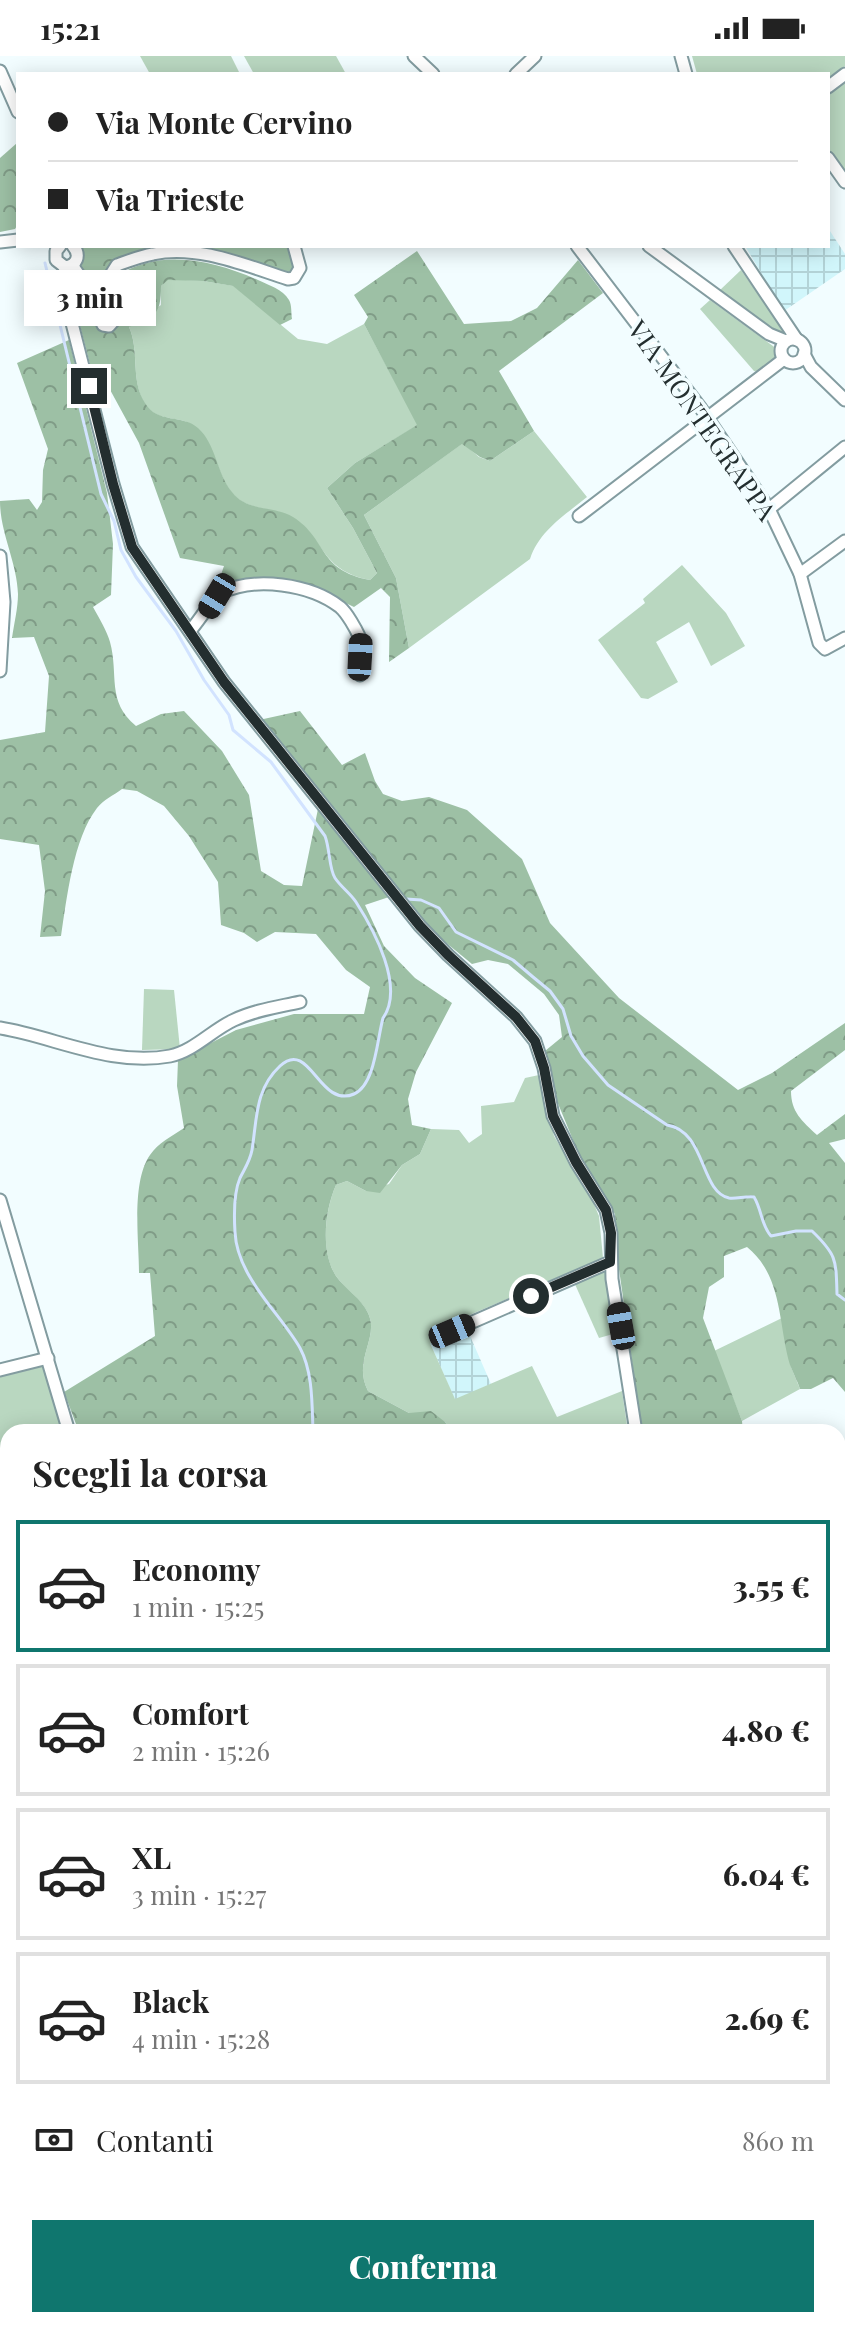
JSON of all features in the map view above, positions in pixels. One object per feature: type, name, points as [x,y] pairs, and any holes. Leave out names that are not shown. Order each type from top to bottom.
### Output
[{"type":"street","points":[[414,56],[431,72]]},
{"type":"street","points":[[518,72],[535,56]]},
{"type":"street","points":[[0,71],[16,107]]},
{"type":"street","points":[[830,161],[845,182]]},
{"type":"street","points":[[74,248],[78,255],[68,266],[63,288],[132,547],[224,682],[420,926],[527,1029],[541,1056],[553,1116],[606,1210],[611,1233],[610,1262],[635,1424]]},
{"type":"street","points":[[57,251],[58,263],[68,266],[84,282],[103,325],[109,326],[117,317],[110,276],[117,265],[154,253],[179,252],[225,259],[288,279],[294,278],[300,268],[295,248]]},
{"type":"street","name":"VIA MONTEGRAPPA","points":[[579,248],[707,418],[769,509],[800,574],[819,643],[825,649],[845,638]]},
{"type":"street","points":[[652,248],[769,334],[787,343],[803,345],[801,358]]},
{"type":"street","points":[[735,248],[787,343],[790,363],[801,358]]},
{"type":"street","points":[[579,516],[707,418],[787,343]]},
{"type":"street","points":[[801,358],[845,400]]},
{"type":"street","points":[[769,509],[845,447]]},
{"type":"street","points":[[800,574],[845,541]]},
{"type":"street","points":[[0,556],[4,591],[0,671]]},
{"type":"street","points":[[190,631],[217,596],[226,591],[261,584],[305,590],[341,608],[349,620],[361,640],[360,675]]},
{"type":"street","points":[[0,1028],[30,1033],[89,1052],[167,1056],[181,1053],[231,1021],[251,1013],[300,1002]]},
{"type":"street","points":[[0,1200],[67,1424]]},
{"type":"street","points":[[452,1331],[610,1262]]},
{"type":"street","points":[[0,1370],[48,1358]]},
{"type":"shaded area","points":[[830,231],[845,254],[845,269],[784,311],[746,248],[830,248]]},
{"type":"shaded area","points":[[467,1329],[491,1384],[455,1400],[430,1343]]},
{"type":"green space","points":[[140,56],[231,56],[239,72],[149,72]]},
{"type":"green space","points":[[244,56],[336,56],[345,72],[253,72]]},
{"type":"green space","points":[[692,56],[845,56],[845,66],[830,77],[830,72],[696,72]]},
{"type":"green space","points":[[845,82],[844,172],[830,152],[830,93]]},
{"type":"green space","points":[[16,144],[16,227],[0,232],[0,158]]},
{"type":"green space","points":[[80,248],[170,248],[132,256],[112,265],[111,315],[107,317],[82,270]]},
{"type":"green space","points":[[195,248],[292,248],[297,269],[293,276]]},
{"type":"green space","points":[[417,251],[464,324],[511,321],[537,308],[578,260],[603,293],[499,371],[534,431],[490,461],[462,444],[364,515],[396,578],[409,648],[389,662],[390,597],[381,588],[354,607],[318,590],[288,581],[257,580],[217,586],[224,566],[180,558],[139,443],[108,386],[93,376],[69,283],[73,277],[108,330],[115,329],[121,323],[119,275],[153,262],[188,260],[224,267],[271,286],[286,296],[291,304],[292,319],[280,325],[233,286],[168,280],[161,286],[160,303],[155,314],[129,327],[140,394],[156,414],[185,421],[198,428],[209,442],[227,485],[238,498],[253,506],[293,517],[341,569],[370,580],[377,573],[327,488],[355,463],[417,425],[364,324],[368,317],[354,295]]},
{"type":"green space","points":[[741,270],[787,335],[784,339],[719,291]]},
{"type":"green space","points":[[168,279],[234,286],[298,339],[327,344],[364,324],[418,425],[355,463],[327,488],[377,573],[370,580],[355,576],[335,564],[296,520],[241,501],[228,487],[205,437],[198,429],[189,423],[160,416],[145,404],[140,395],[129,327],[161,305],[161,286]]},
{"type":"green space","points":[[710,300],[777,349],[779,356],[758,372],[754,371],[700,309]]},
{"type":"green space","points":[[69,340],[107,493],[113,544],[111,595],[93,607],[110,642],[117,697],[127,717],[136,726],[161,714],[184,711],[222,751],[249,795],[261,871],[284,885],[302,886],[318,809],[389,897],[365,905],[384,946],[415,978],[452,1003],[416,1072],[408,1099],[412,1125],[431,1129],[420,1154],[402,1165],[380,1193],[366,1191],[347,1181],[336,1185],[326,1230],[331,1266],[340,1281],[365,1308],[371,1322],[363,1369],[368,1391],[409,1413],[431,1411],[446,1424],[76,1424],[64,1392],[155,1336],[150,1273],[139,1273],[138,1196],[140,1180],[150,1155],[161,1143],[184,1128],[177,1086],[178,1060],[236,1030],[294,1014],[364,1014],[370,987],[346,970],[316,934],[275,932],[257,942],[244,933],[221,925],[218,882],[189,836],[164,806],[137,791],[122,789],[97,808],[77,852],[61,936],[40,937],[45,891],[39,845],[0,839],[0,740],[45,732],[49,676],[34,637],[12,638],[18,594],[0,501],[29,499],[37,510],[42,502],[43,470],[48,449],[17,363]]},
{"type":"green space","points":[[534,431],[587,497],[546,532],[530,559],[409,648],[396,578],[364,515],[463,443],[479,457],[490,461]]},
{"type":"green space","points":[[682,565],[726,613],[745,646],[711,666],[689,622],[656,642],[678,682],[648,699],[641,698],[598,640],[645,603],[643,599]]},
{"type":"green space","points":[[300,711],[342,765],[365,753],[383,794],[402,801],[429,797],[467,810],[522,859],[550,923],[619,998],[738,1090],[772,1073],[845,1023],[845,1050],[791,1091],[795,1110],[817,1135],[845,1114],[845,1139],[829,1143],[845,1163],[845,1392],[833,1378],[811,1389],[800,1389],[790,1365],[773,1286],[759,1259],[747,1247],[724,1256],[724,1277],[709,1287],[703,1318],[742,1424],[641,1424],[618,1262],[615,1214],[580,1157],[552,1089],[545,1051],[562,1037],[559,1015],[544,994],[508,964],[488,960],[472,964],[439,937],[259,720]]},
{"type":"green space","points":[[144,989],[174,990],[180,1049],[142,1050]]},
{"type":"green space","points":[[539,1075],[554,1136],[599,1216],[603,1258],[446,1325],[445,1336],[430,1343],[455,1399],[532,1366],[557,1417],[622,1391],[627,1424],[446,1424],[409,1413],[368,1391],[364,1380],[364,1359],[371,1322],[365,1308],[336,1276],[326,1243],[329,1206],[336,1185],[347,1181],[366,1191],[389,1184],[402,1165],[420,1154],[431,1129],[459,1130],[469,1143],[482,1134],[481,1106],[514,1102],[525,1078]]},
{"type":"green space","points":[[601,1270],[607,1273],[613,1334],[599,1338],[574,1282]]},
{"type":"green space","points":[[782,1318],[791,1367],[800,1389],[742,1421],[714,1351]]},
{"type":"green space","points":[[44,1366],[61,1424],[0,1424],[0,1377]]},
{"type":"waterway","points":[[45,263],[101,494],[114,521],[121,550],[229,715],[233,730],[271,762],[325,836],[333,874],[356,902],[371,928],[389,975],[389,1005],[367,1081],[354,1094],[342,1096],[332,1092],[299,1061],[290,1060],[280,1066],[261,1095],[251,1154],[237,1190],[235,1232],[243,1264],[304,1357],[311,1389],[313,1424]]},
{"type":"waterway","points":[[406,899],[421,900],[439,908],[456,932],[513,960],[550,991],[563,1009],[571,1036],[583,1056],[608,1085],[689,1138],[720,1193],[729,1198],[754,1197],[771,1236],[812,1231],[820,1239],[834,1259],[837,1294],[845,1300]]},
{"type":"route","points":[[89,386],[132,547],[163,595],[224,682],[420,926],[516,1017],[535,1041],[544,1068],[553,1116],[576,1162],[606,1210],[611,1233],[610,1262],[531,1296]]}]
